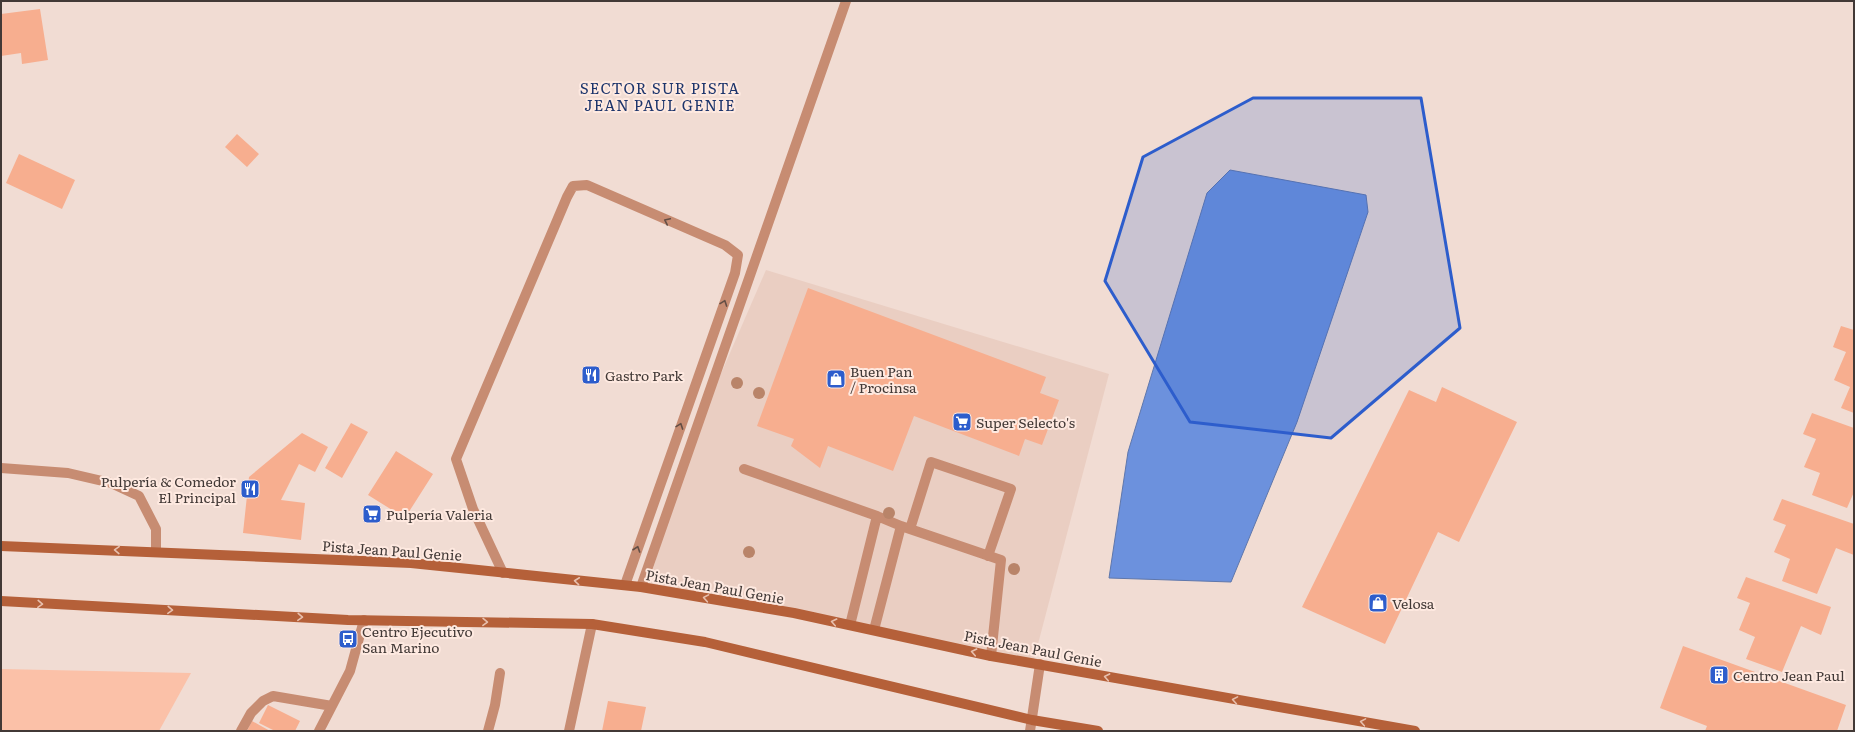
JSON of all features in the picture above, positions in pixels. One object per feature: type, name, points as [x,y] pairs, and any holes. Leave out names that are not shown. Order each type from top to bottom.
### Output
[{"type":"main road","name":"Pista Jean Paul Genie","points":[[1,546],[411,563],[641,587],[794,613],[991,656],[1208,696],[1415,731]]},
{"type":"main road","points":[[1,601],[364,620],[592,624],[705,642],[1032,720],[1098,731]]},
{"type":"street","points":[[641,587],[846,1]]},
{"type":"street","points":[[503,573],[473,509],[456,460],[567,197],[574,186],[587,185],[725,245],[738,255],[735,273],[624,586]]},
{"type":"street","points":[[874,630],[906,528],[931,462],[1011,489],[988,556]]},
{"type":"street","points":[[1,468],[68,473],[111,483],[139,496],[156,529],[156,552]]},
{"type":"street","points":[[744,469],[877,516],[906,528],[1001,560],[991,656]]},
{"type":"street","points":[[850,625],[877,516]]},
{"type":"street","points":[[319,731],[350,671],[364,620]]},
{"type":"street","points":[[569,731],[592,624]]},
{"type":"street","points":[[1030,731],[1040,664]]},
{"type":"street","points":[[488,731],[495,705],[500,673]]},
{"type":"street","points":[[241,731],[251,712],[263,701],[273,696],[332,706]]},
{"type":"highlighted area","points":[[1253,98],[1421,98],[1460,328],[1331,438],[1190,422],[1105,281],[1143,157]]},
{"type":"shaded area","points":[[766,270],[1109,374],[1033,663],[647,588],[694,436]]},
{"type":"shaded area","points":[[1,669],[191,673],[159,731],[1,731]]},
{"type":"water","points":[[1230,170],[1366,195],[1368,212],[1297,422],[1231,582],[1109,578],[1128,452],[1207,193]]},
{"type":"building","points":[[40,9],[48,60],[22,64],[21,53],[1,56],[1,14]]},
{"type":"building","points":[[237,134],[259,154],[247,167],[225,147]]},
{"type":"building","points":[[19,154],[75,180],[62,209],[6,183]]},
{"type":"building","points":[[808,288],[1046,377],[1040,393],[1059,400],[1042,445],[1025,439],[1019,456],[914,416],[893,471],[828,446],[820,468],[791,446],[794,439],[757,426]]},
{"type":"building","points":[[1841,326],[1854,330],[1854,413],[1841,408],[1850,387],[1834,380],[1846,352],[1833,347]]},
{"type":"building","points":[[1442,387],[1517,422],[1459,542],[1438,532],[1385,644],[1302,607],[1409,390],[1436,402]]},
{"type":"building","points":[[1812,413],[1854,428],[1854,492],[1847,508],[1812,495],[1820,473],[1804,467],[1816,439],[1803,434]]},
{"type":"building","points":[[351,423],[368,432],[342,478],[325,468]]},
{"type":"building","points":[[302,433],[328,447],[315,472],[299,464],[281,500],[305,503],[301,540],[243,533],[249,477]]},
{"type":"building","points":[[396,451],[433,474],[405,518],[368,495]]},
{"type":"building","points":[[1782,499],[1854,524],[1854,555],[1836,548],[1817,594],[1782,581],[1790,559],[1774,552],[1786,525],[1773,520]]},
{"type":"building","points":[[1746,577],[1831,607],[1821,635],[1801,626],[1782,672],[1746,659],[1755,637],[1739,630],[1750,603],[1737,598]]},
{"type":"building","name":"Centro Jean Paul","points":[[1683,646],[1846,705],[1837,731],[1705,731],[1707,726],[1660,708]]},
{"type":"building","points":[[608,701],[646,707],[641,731],[602,731]]},
{"type":"building","points":[[268,705],[300,721],[295,731],[275,731],[259,723]]},
{"type":"building","points":[[252,721],[270,731],[247,731]]},
{"type":"place","name":"Gastro Park","points":[[591,375]]},
{"type":"place","name":"Buen Pan / Procinsa","points":[[836,379]]},
{"type":"place","name":"Super Selecto's","points":[[962,422]]},
{"type":"place","name":"Pulpería & Comedor El Principal","points":[[250,489]]},
{"type":"place","name":"Pulpería Valeria","points":[[372,514]]},
{"type":"place","name":"Velosa","points":[[1378,603]]},
{"type":"place","name":"Centro Ejecutivo San Marino","points":[[348,639]]},
{"type":"place","name":"Centro Jean Paul","points":[[1719,675]]},
{"type":"district","name":"SECTOR SUR PISTA JEAN PAUL GENIE","points":[[660,96]]}]
